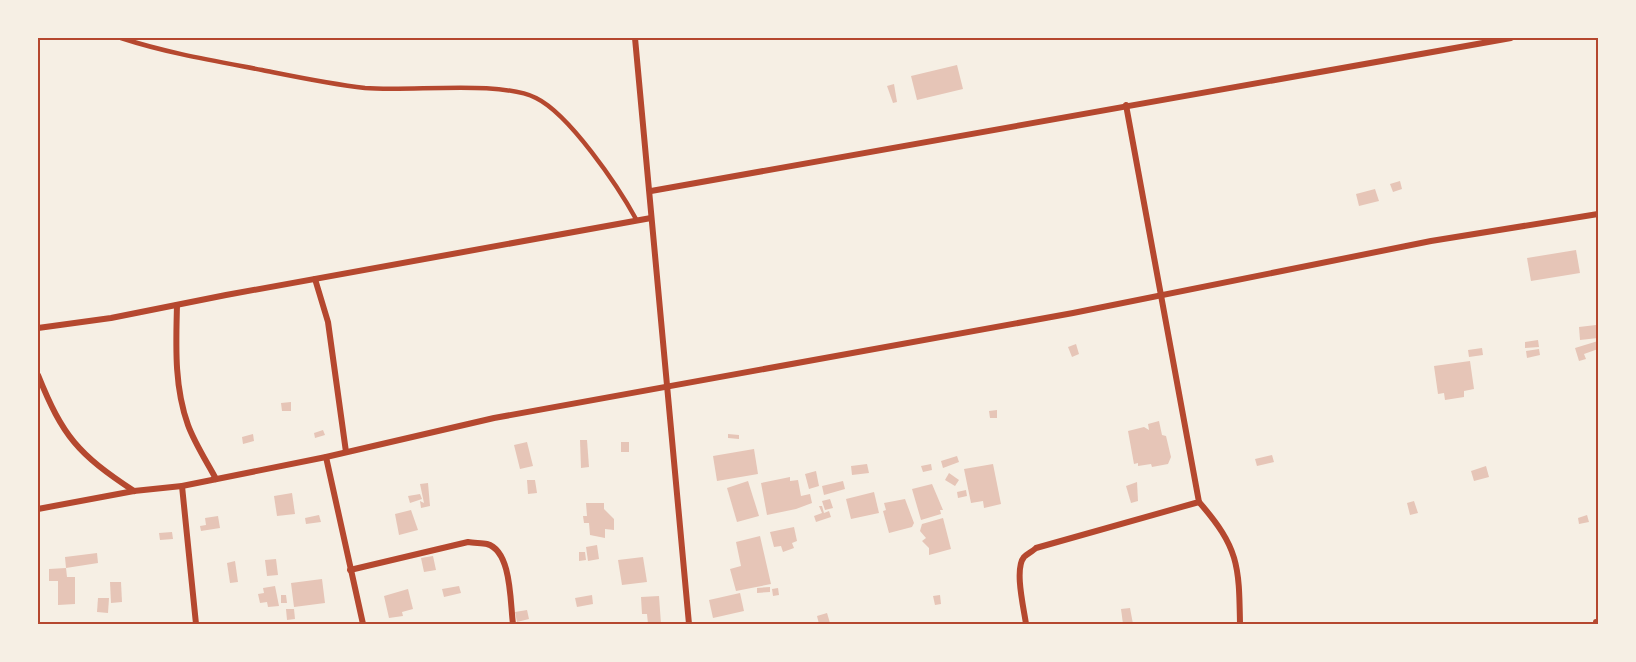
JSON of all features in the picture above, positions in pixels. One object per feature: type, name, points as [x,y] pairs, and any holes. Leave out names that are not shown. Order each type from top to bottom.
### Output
[{"type":"street","points":[[635,38],[651,191],[651,218],[689,624]]},
{"type":"street","points":[[651,191],[1511,38]]},
{"type":"street","points":[[1126,105],[1136,173],[1162,296],[1199,502],[1224,531],[1232,548],[1239,579],[1240,624]]},
{"type":"street","points":[[38,509],[134,491],[182,486],[326,457],[494,418],[1162,296],[1431,240],[1599,214]]},
{"type":"street","points":[[38,328],[75,324],[651,218]]},
{"type":"street","points":[[315,279],[327,322],[346,452]]},
{"type":"street","points":[[177,305],[176,358],[179,392],[189,426],[216,479]]},
{"type":"street","points":[[38,375],[63,430],[98,467],[134,491]]},
{"type":"street","points":[[326,457],[363,624]]},
{"type":"street","points":[[182,486],[196,624]]},
{"type":"street","points":[[1026,624],[1020,567],[1024,557],[1036,548],[1199,502]]},
{"type":"street","points":[[350,570],[468,542],[488,544],[498,550],[505,561],[513,624]]},
{"type":"lane","points":[[121,38],[174,52],[311,81],[367,88],[506,89],[534,96],[562,116],[610,177],[636,219]]},
{"type":"building","points":[[957,65],[963,89],[917,100],[911,76]]},
{"type":"building","points":[[894,84],[897,102],[893,103],[887,86]]},
{"type":"building","points":[[1400,181],[1402,189],[1393,192],[1390,184]]},
{"type":"building","points":[[1375,189],[1379,201],[1359,206],[1356,194]]},
{"type":"building","points":[[1576,250],[1580,273],[1531,281],[1527,258]]},
{"type":"building","points":[[1596,325],[1598,338],[1580,340],[1579,327]]},
{"type":"building","points":[[1538,340],[1539,347],[1525,348],[1525,342]]},
{"type":"building","points":[[1598,341],[1598,349],[1584,354],[1586,359],[1579,361],[1575,348]]},
{"type":"building","points":[[1076,344],[1079,354],[1072,357],[1068,347]]},
{"type":"building","points":[[1482,348],[1483,355],[1469,357],[1468,350]]},
{"type":"building","points":[[1539,349],[1540,355],[1527,358],[1526,351]]},
{"type":"building","points":[[1470,361],[1474,389],[1464,391],[1464,397],[1445,400],[1444,393],[1438,394],[1434,366]]},
{"type":"building","points":[[291,402],[291,411],[282,411],[281,403]]},
{"type":"building","points":[[997,410],[997,418],[990,418],[989,411]]},
{"type":"building","points":[[1159,421],[1162,435],[1166,436],[1171,457],[1168,464],[1152,467],[1151,464],[1138,466],[1138,463],[1134,464],[1128,431],[1144,427],[1149,430],[1148,424]]},
{"type":"building","points":[[323,430],[325,435],[315,438],[314,433]]},
{"type":"building","points":[[253,434],[254,441],[243,444],[242,437]]},
{"type":"building","points":[[728,434],[739,435],[739,439],[728,438]]},
{"type":"building","points":[[580,440],[587,440],[589,467],[581,468]]},
{"type":"building","points":[[527,442],[533,466],[520,469],[514,445]]},
{"type":"building","points":[[621,442],[629,442],[629,452],[621,452]]},
{"type":"building","points":[[754,449],[758,474],[717,481],[713,456]]},
{"type":"building","points":[[1272,455],[1274,462],[1257,466],[1255,459]]},
{"type":"building","points":[[957,456],[959,462],[943,468],[941,461]]},
{"type":"building","points":[[867,464],[869,473],[852,475],[851,466]]},
{"type":"building","points":[[931,464],[932,470],[923,472],[921,466]]},
{"type":"building","points":[[993,464],[1001,504],[984,508],[983,501],[971,503],[964,469]]},
{"type":"building","points":[[1486,466],[1489,477],[1474,481],[1471,471]]},
{"type":"building","points":[[816,471],[819,486],[809,489],[805,474]]},
{"type":"building","points":[[949,473],[959,480],[955,486],[945,480]]},
{"type":"building","points":[[790,477],[790,481],[798,480],[801,496],[810,494],[812,503],[767,515],[761,483]]},
{"type":"building","points":[[527,480],[535,480],[537,493],[528,494]]},
{"type":"building","points":[[748,481],[759,516],[737,522],[727,488]]},
{"type":"building","points":[[843,481],[845,489],[824,495],[822,486]]},
{"type":"building","points":[[1137,482],[1138,501],[1131,503],[1126,486]]},
{"type":"building","points":[[428,483],[430,506],[421,508],[420,501],[424,503],[420,484]]},
{"type":"building","points":[[932,484],[943,510],[940,510],[941,514],[921,520],[912,489]]},
{"type":"building","points":[[966,490],[967,496],[958,498],[957,492]]},
{"type":"building","points":[[874,492],[879,513],[851,519],[846,499]]},
{"type":"building","points":[[292,493],[295,514],[277,516],[274,496]]},
{"type":"building","points":[[420,494],[422,499],[410,503],[408,496]]},
{"type":"building","points":[[830,499],[833,508],[825,510],[822,501]]},
{"type":"building","points":[[905,499],[914,523],[912,527],[889,533],[883,511],[886,510],[884,503]]},
{"type":"building","points":[[1414,501],[1418,513],[1410,515],[1407,503]]},
{"type":"building","points":[[586,503],[604,503],[604,509],[614,519],[614,530],[605,529],[605,538],[590,535],[589,523],[584,523],[583,516],[587,516]]},
{"type":"building","points":[[819,506],[822,506],[824,513],[829,511],[831,517],[816,522],[814,516],[822,513]]},
{"type":"building","points":[[411,510],[418,530],[399,535],[395,514]]},
{"type":"building","points":[[319,515],[321,522],[306,524],[305,518]]},
{"type":"building","points":[[1587,515],[1589,522],[1579,524],[1578,518]]},
{"type":"building","points":[[218,516],[220,528],[201,531],[200,526],[206,525],[205,518]]},
{"type":"building","points":[[943,518],[951,549],[929,555],[929,548],[922,541],[926,538],[920,531],[922,524]]},
{"type":"building","points":[[794,527],[797,541],[792,543],[794,548],[783,552],[781,546],[774,547],[770,532]]},
{"type":"building","points":[[172,532],[173,539],[160,540],[159,533]]},
{"type":"building","points":[[760,536],[771,584],[736,591],[730,569],[741,566],[736,542]]},
{"type":"building","points":[[597,545],[599,559],[588,561],[586,547]]},
{"type":"building","points":[[579,552],[585,552],[586,560],[579,561]]},
{"type":"building","points":[[97,553],[98,563],[66,568],[65,557]]},
{"type":"building","points":[[433,556],[436,570],[424,572],[421,558]]},
{"type":"building","points":[[643,557],[647,582],[622,585],[618,560]]},
{"type":"building","points":[[276,559],[278,575],[267,576],[265,560]]},
{"type":"building","points":[[235,561],[238,582],[230,583],[227,563]]},
{"type":"building","points":[[66,568],[67,577],[75,577],[75,604],[58,605],[58,581],[49,581],[49,569]]},
{"type":"building","points":[[322,579],[325,603],[294,607],[291,583]]},
{"type":"building","points":[[110,582],[121,582],[122,602],[111,603]]},
{"type":"building","points":[[275,586],[279,606],[268,607],[267,602],[260,603],[258,594],[264,593],[263,588]]},
{"type":"building","points":[[459,586],[461,593],[444,597],[442,589]]},
{"type":"building","points":[[770,587],[770,592],[757,593],[757,588]]},
{"type":"building","points":[[778,588],[779,595],[773,596],[772,589]]},
{"type":"building","points":[[408,589],[413,609],[402,612],[403,616],[389,618],[384,596]]},
{"type":"building","points":[[740,593],[744,611],[713,618],[709,600]]},
{"type":"building","points":[[281,595],[286,595],[287,603],[281,603]]},
{"type":"building","points":[[592,595],[593,604],[577,607],[575,598]]},
{"type":"building","points":[[940,595],[941,604],[935,605],[933,596]]},
{"type":"building","points":[[659,596],[661,624],[648,624],[647,614],[642,614],[641,597]]},
{"type":"building","points":[[98,598],[109,598],[108,613],[97,612]]},
{"type":"building","points":[[1130,608],[1133,624],[1123,624],[1121,609]]},
{"type":"building","points":[[286,609],[294,609],[295,619],[287,620]]},
{"type":"building","points":[[527,610],[529,619],[517,622],[515,612]]},
{"type":"building","points":[[827,613],[830,623],[819,624],[817,616]]}]
